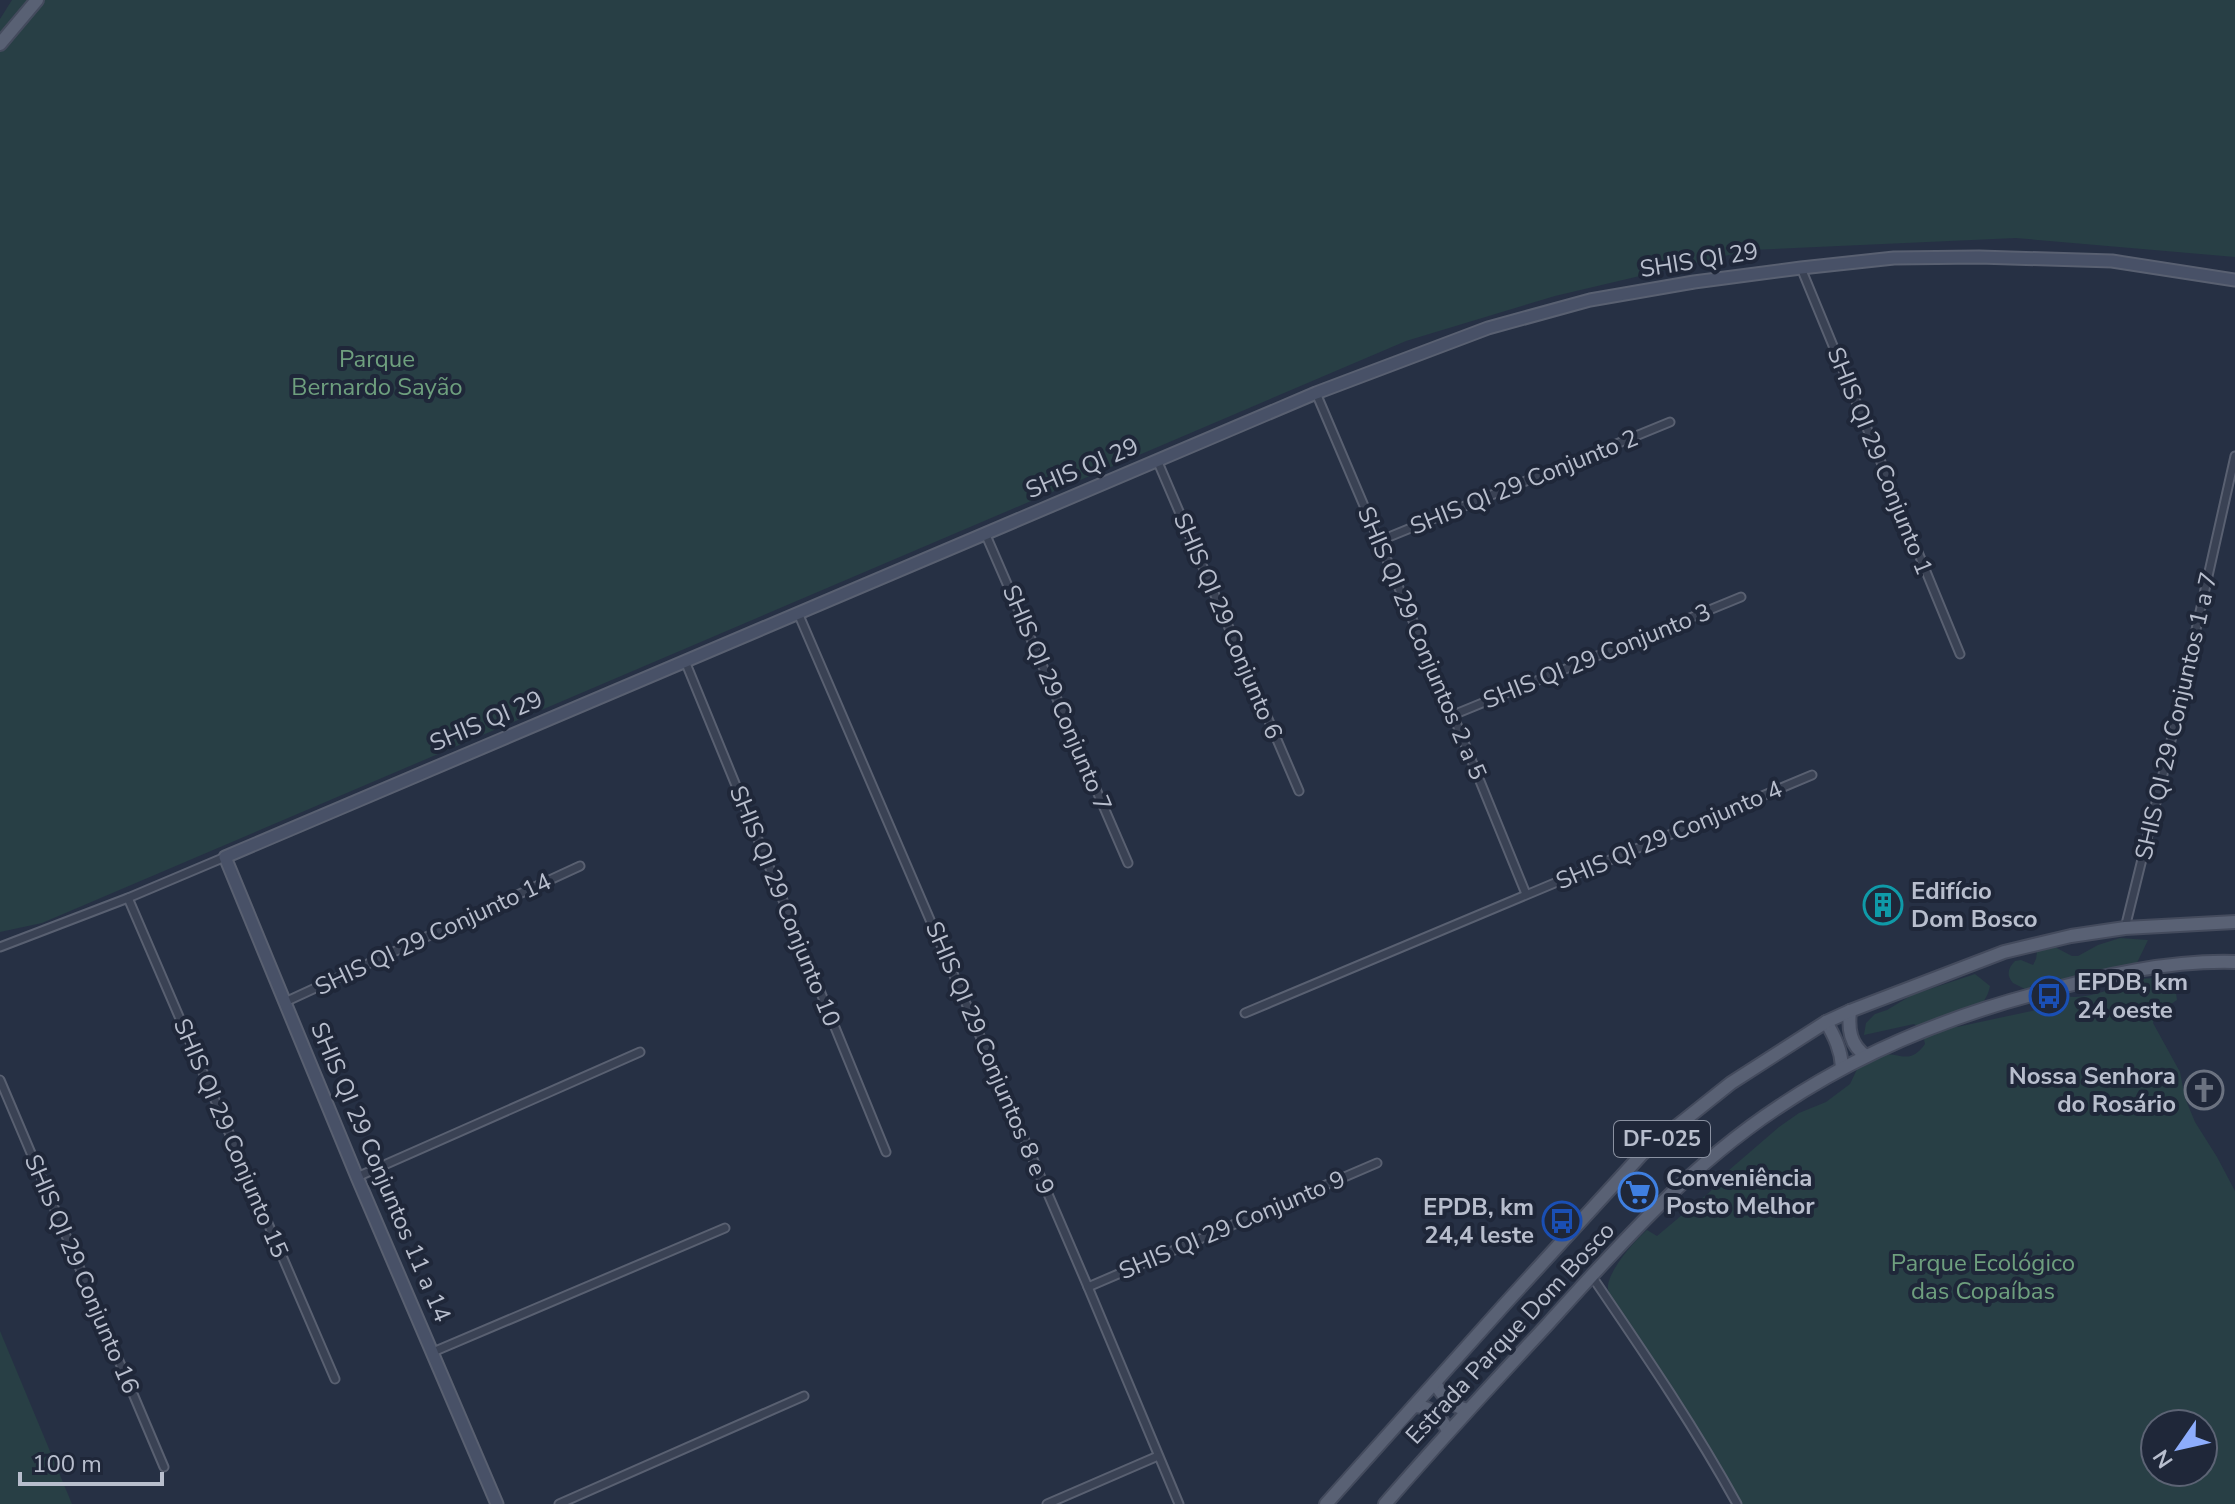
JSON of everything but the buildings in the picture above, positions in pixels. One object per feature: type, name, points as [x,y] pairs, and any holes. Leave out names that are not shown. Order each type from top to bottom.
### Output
[{"type":"main road","points":[[0,44],[37,0]]},
{"type":"main road","name":"Estrada Parque Dom Bosco","points":[[1326,1504],[1642,1154],[1731,1083],[1826,1022],[2004,952],[2071,936],[2125,928],[2235,922]]},
{"type":"main road","name":"Estrada Parque Dom Bosco","points":[[1385,1504],[1467,1410],[1661,1203],[1731,1142],[1778,1107],[1842,1067],[1997,1004],[2093,978],[2172,966],[2235,962]]},
{"type":"main road","points":[[1850,1011],[1850,1036],[1866,1056]]},
{"type":"main road","points":[[1826,1022],[1836,1038],[1842,1067]]},
{"type":"main road","points":[[1435,1383],[1444,1398],[1467,1410]]},
{"type":"main road","points":[[1414,1406],[1432,1410],[1448,1431]]},
{"type":"street","name":"SHIS QI 29","points":[[0,947],[128,898],[1316,393],[1488,328],[1590,300],[1694,282],[1894,258],[2097,261],[2235,280]]},
{"type":"street","name":"SHIS QI 29 Conjunto 1","points":[[1801,268],[1960,654]]},
{"type":"street","name":"SHIS QI 29 Conjuntos 2 a 5","points":[[1316,393],[1526,894]]},
{"type":"street","name":"SHIS QI 29 Conjunto 2","points":[[1379,541],[1670,422]]},
{"type":"street","name":"SHIS QI 29 Conjuntos 1 a 7","points":[[2125,928],[2235,456]]},
{"type":"street","name":"SHIS QI 29 Conjunto 6","points":[[1157,460],[1299,791]]},
{"type":"street","name":"SHIS QI 29 Conjunto 7","points":[[985,533],[1128,863]]},
{"type":"street","name":"SHIS QI 29 Conjunto 3","points":[[1453,715],[1741,597]]},
{"type":"street","name":"SHIS QI 29 Conjuntos 8 e 9","points":[[798,613],[1179,1504]]},
{"type":"street","name":"SHIS QI 29 Conjunto 10","points":[[685,661],[886,1152]]},
{"type":"street","name":"SHIS QI 29 Conjunto 4","points":[[1245,1013],[1812,775]]},
{"type":"street","name":"SHIS QI 29 Conjuntos 11 a 14","points":[[225,857],[497,1504]]},
{"type":"street","name":"SHIS QI 29 Conjunto 14","points":[[285,1002],[580,866]]},
{"type":"street","name":"SHIS QI 29 Conjunto 15","points":[[128,898],[335,1379]]},
{"type":"street","points":[[357,1177],[640,1052]]},
{"type":"street","name":"SHIS QI 29 Conjunto 16","points":[[0,1080],[164,1467]]},
{"type":"street","name":"SHIS QI 29 Conjunto 9","points":[[1088,1287],[1377,1163]]},
{"type":"street","points":[[433,1352],[725,1228]]},
{"type":"street","points":[[1591,1275],[1661,1377],[1737,1504]]},
{"type":"street","points":[[559,1504],[804,1396]]},
{"type":"street","points":[[1047,1504],[1158,1456]]},
{"type":"green space","name":"Parque Bernardo Sayão","points":[[12,0],[2235,0],[2235,257],[2016,238],[1750,250],[1555,296],[1406,341],[42,923],[0,932],[0,19]]},
{"type":"green space","name":"Parque Ecológico das Copaíbas","points":[[2120,938],[2148,940],[2134,969],[2062,988],[2061,994],[2068,997],[2088,995],[2138,979],[2169,977],[2178,990],[2177,1000],[2156,1011],[2153,1023],[2180,1072],[2185,1098],[2195,1122],[2235,1191],[2235,1504],[1737,1504],[1717,1462],[1658,1366],[1614,1305],[1608,1289],[1616,1266],[1647,1230],[1657,1236],[1682,1215],[1689,1204],[1708,1194],[1721,1177],[1779,1127],[1799,1113],[1826,1102],[1850,1084],[1862,1059],[1882,1054],[1910,1056],[1925,1044],[1914,1024],[1864,1035],[1866,1023],[1875,1014],[1912,995],[1975,974],[1990,986],[1988,993],[1975,1009],[1950,1023],[1957,1027],[2045,1008],[2050,1004],[2047,1000],[2013,983],[2009,972],[2013,964],[2021,960],[2033,965],[2037,952],[2051,945],[2078,956]]},
{"type":"green space","points":[[0,1331],[72,1504],[0,1504]]},
{"type":"place","name":"Edifício Dom Bosco","points":[[1883,905]]},
{"type":"place","name":"EPDB, km 24 oeste","points":[[2049,996]]},
{"type":"place","name":"Nossa Senhora do Rosário","points":[[2204,1090]]},
{"type":"place","name":"Conveniência Posto Melhor","points":[[1638,1192]]},
{"type":"place","name":"EPDB, km 24,4 leste","points":[[1562,1221]]}]
